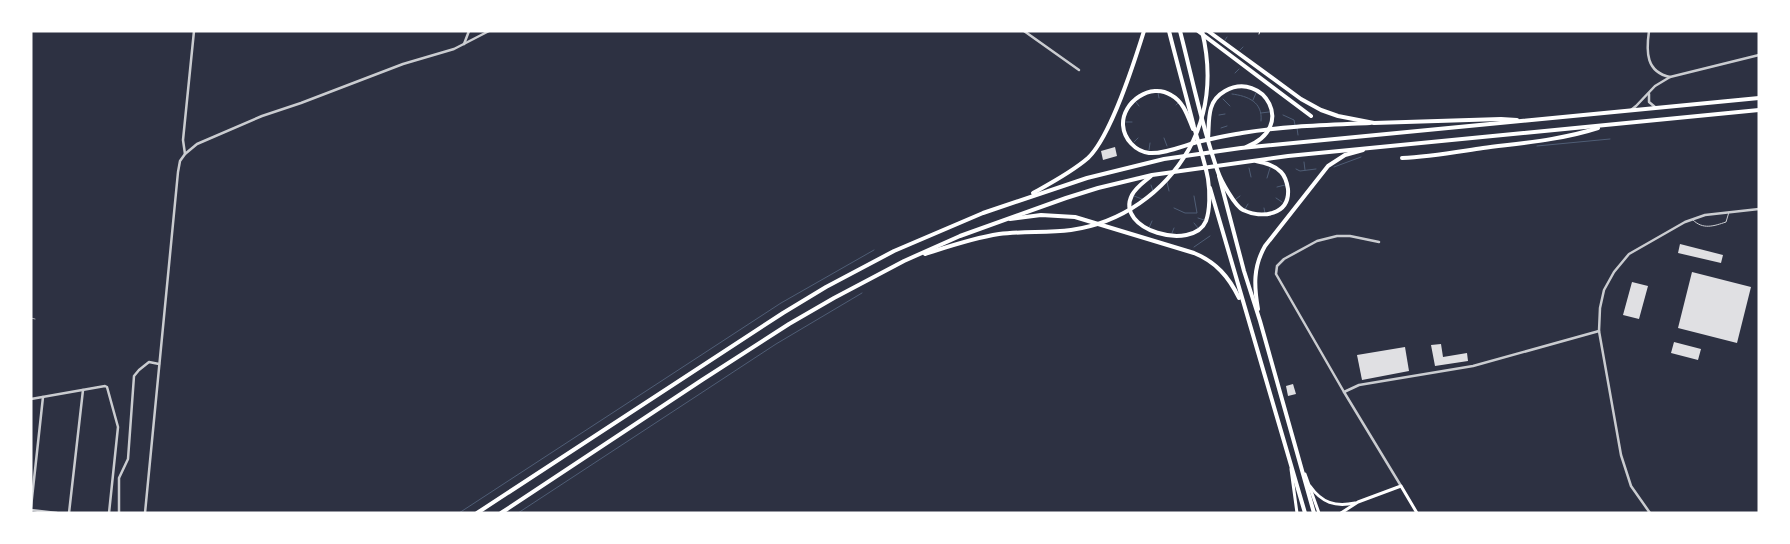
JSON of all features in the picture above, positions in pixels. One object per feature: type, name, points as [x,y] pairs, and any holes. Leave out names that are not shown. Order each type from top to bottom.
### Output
[{"type":"main road","points":[[1023,199],[1074,168],[1095,150],[1113,116],[1137,56],[1144,31]]},
{"type":"main road","points":[[1169,31],[1208,181],[1305,513]]},
{"type":"main road","points":[[1180,31],[1244,272],[1260,321],[1314,513]]},
{"type":"main road","points":[[1200,31],[1310,116]]},
{"type":"main road","points":[[904,261],[980,237],[1071,230],[1102,222],[1137,206],[1165,182],[1182,161],[1195,137],[1208,91],[1208,64],[1200,31]]},
{"type":"main road","points":[[1208,31],[1309,104],[1338,116],[1374,123]]},
{"type":"main road","points":[[1208,139],[1210,110],[1217,97],[1232,88],[1248,87],[1259,92],[1266,99],[1270,106],[1272,122],[1264,137],[1239,149]]},
{"type":"main road","points":[[1198,140],[1184,108],[1170,93],[1152,92],[1134,100],[1127,109],[1123,127],[1128,140],[1137,148],[1149,153],[1243,133],[1315,126],[1462,120],[1529,120]]},
{"type":"main road","points":[[477,513],[702,365],[812,296],[894,251],[953,225],[1087,178],[1156,161],[1239,149],[1759,98]]},
{"type":"main road","points":[[501,513],[790,324],[834,298],[904,261],[980,228],[1098,188],[1183,169],[1254,160],[1759,110]]},
{"type":"main road","points":[[1402,158],[1429,156],[1580,134],[1605,125]]},
{"type":"main road","points":[[1260,321],[1255,293],[1255,274],[1265,246],[1328,166],[1345,155],[1367,148]]},
{"type":"main road","points":[[1218,174],[1239,207],[1256,214],[1274,213],[1286,201],[1288,194],[1287,182],[1277,169],[1254,160]]},
{"type":"main road","points":[[1152,175],[1131,196],[1130,210],[1141,227],[1177,236],[1192,234],[1205,224],[1208,214],[1208,181]]},
{"type":"main road","points":[[998,221],[1041,215],[1075,217],[1194,253],[1204,257],[1218,268],[1232,286],[1245,312]]},
{"type":"main road","points":[[1300,465],[1310,486],[1319,513]]},
{"type":"main road","points":[[1291,468],[1297,513]]},
{"type":"main road","points":[[1310,486],[1325,501],[1342,505],[1358,502],[1401,486],[1418,513]]},
{"type":"main road","points":[[1341,513],[1358,502]]},
{"type":"street","points":[[185,154],[183,140],[194,31]]},
{"type":"street","points":[[463,45],[469,31]]},
{"type":"street","points":[[145,513],[180,161],[197,144],[262,116],[404,64],[463,45],[489,31]]},
{"type":"street","points":[[1024,31],[1079,70]]},
{"type":"street","points":[[1649,31],[1649,61],[1652,68],[1662,75],[1670,77]]},
{"type":"street","points":[[1627,111],[1636,106],[1662,81],[1670,77],[1759,55]]},
{"type":"street","points":[[1662,75],[1662,81]]},
{"type":"street","points":[[1649,92],[1649,102],[1659,108]]},
{"type":"street","points":[[1650,513],[1634,491],[1626,473],[1599,331],[1602,296],[1609,280],[1622,262],[1632,252],[1654,238],[1692,219],[1759,209]]},
{"type":"street","points":[[1379,242],[1350,236],[1329,238],[1284,259],[1278,264],[1276,274],[1401,486]]},
{"type":"street","points":[[1344,392],[1359,385],[1473,366],[1599,331]]},
{"type":"street","points":[[119,513],[119,478],[128,459],[134,376],[149,362],[159,364]]},
{"type":"street","points":[[31,399],[106,386],[118,427],[109,513]]},
{"type":"street","points":[[69,513],[83,390]]},
{"type":"street","points":[[43,397],[31,508],[57,513]]},
{"type":"lane","points":[[1692,219],[1698,225],[1704,227],[1726,222],[1730,212]]},
{"type":"building","points":[[1115,147],[1117,156],[1103,160],[1101,151]]},
{"type":"building","points":[[1680,244],[1723,255],[1721,263],[1678,253]]},
{"type":"building","points":[[1692,272],[1751,287],[1737,343],[1678,328]]},
{"type":"building","points":[[1632,282],[1648,286],[1639,319],[1623,315]]},
{"type":"building","points":[[1674,342],[1701,349],[1698,360],[1671,353]]},
{"type":"building","points":[[1441,344],[1443,357],[1467,353],[1468,361],[1435,366],[1431,345]]},
{"type":"building","points":[[1405,347],[1409,371],[1362,380],[1357,355]]},
{"type":"building","points":[[1293,384],[1296,394],[1288,396],[1286,386]]},
{"type":"waterway","points":[[1240,50],[1243,47]]},
{"type":"waterway","points":[[1235,73],[1239,69]]},
{"type":"waterway","points":[[1158,93],[1159,98]]},
{"type":"waterway","points":[[1253,100],[1256,93]]},
{"type":"waterway","points":[[1232,94],[1244,96],[1253,101],[1260,109],[1261,121]]},
{"type":"waterway","points":[[1223,99],[1230,106]]},
{"type":"waterway","points":[[1136,102],[1139,106]]},
{"type":"waterway","points":[[1261,113],[1269,112]]},
{"type":"waterway","points":[[1219,115],[1225,114]]},
{"type":"waterway","points":[[1283,115],[1294,120],[1295,125]]},
{"type":"waterway","points":[[1126,122],[1132,122]]},
{"type":"waterway","points":[[1221,128],[1227,126]]},
{"type":"waterway","points":[[1297,128],[1298,135]]},
{"type":"waterway","points":[[1134,142],[1138,138]]},
{"type":"waterway","points":[[1164,138],[1167,146]]},
{"type":"waterway","points":[[1537,146],[1610,139]]},
{"type":"waterway","points":[[1149,150],[1150,143]]},
{"type":"waterway","points":[[1334,167],[1361,157]]},
{"type":"waterway","points":[[1304,162],[1305,170]]},
{"type":"waterway","points":[[1249,168],[1251,177]]},
{"type":"waterway","points":[[1267,178],[1270,168]]},
{"type":"waterway","points":[[1296,169],[1300,171],[1316,169]]},
{"type":"waterway","points":[[1167,182],[1169,191]]},
{"type":"waterway","points":[[1151,185],[1153,191]]},
{"type":"waterway","points":[[1277,187],[1285,185]]},
{"type":"waterway","points":[[1134,196],[1142,199]]},
{"type":"waterway","points":[[1174,208],[1185,213],[1197,213],[1194,196]]},
{"type":"waterway","points":[[1236,199],[1240,196]]},
{"type":"waterway","points":[[1276,198],[1282,202]]},
{"type":"waterway","points":[[1245,209],[1248,204]]},
{"type":"waterway","points":[[1264,208],[1265,213]]},
{"type":"waterway","points":[[1198,218],[1204,220]]},
{"type":"waterway","points":[[1149,228],[1152,221]]},
{"type":"waterway","points":[[1194,223],[1198,228]]},
{"type":"waterway","points":[[1172,233],[1174,228]]},
{"type":"waterway","points":[[1194,247],[1210,236]]},
{"type":"waterway","points":[[459,513],[781,303],[874,250]]},
{"type":"waterway","points":[[518,513],[776,344],[862,293]]},
{"type":"railway","points":[[31,318],[35,319]]}]
